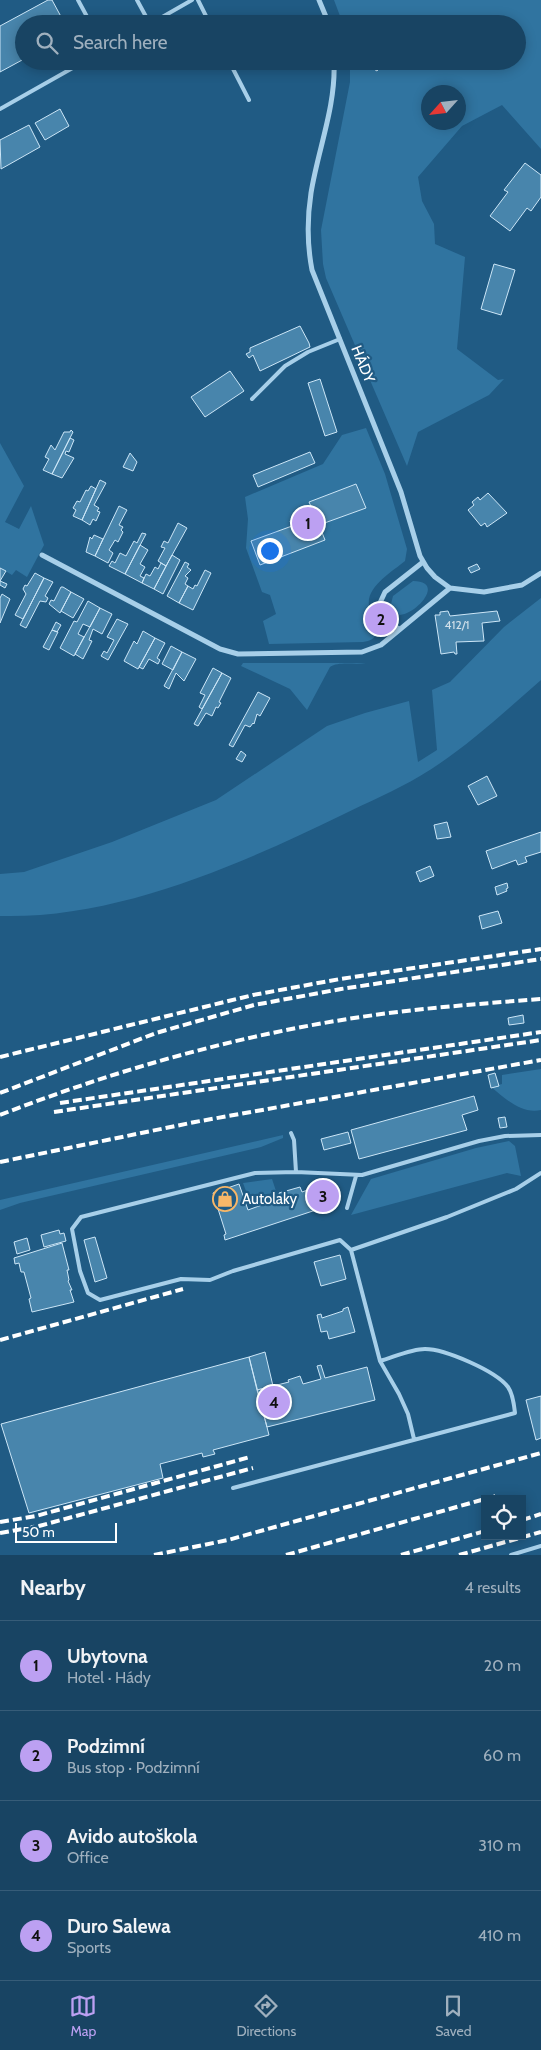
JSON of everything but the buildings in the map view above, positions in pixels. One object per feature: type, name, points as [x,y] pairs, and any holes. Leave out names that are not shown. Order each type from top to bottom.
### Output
[{"type":"street","points":[[319,0],[325,15]]},
{"type":"street","name":"HÁDY","points":[[334,70],[333,95],[311,194],[308,234],[312,270],[401,492],[420,556],[435,577],[450,588]]},
{"type":"street","points":[[42,555],[229,653],[362,652],[381,645],[450,588],[484,592],[522,585],[541,574]]},
{"type":"street","points":[[400,629],[389,625],[383,618],[379,605],[385,592],[424,562]]},
{"type":"lane","points":[[78,0],[86,15]]},
{"type":"lane","points":[[137,0],[145,15]]},
{"type":"lane","points":[[166,15],[192,0]]},
{"type":"lane","points":[[198,0],[206,15]]},
{"type":"lane","points":[[0,109],[69,70]]},
{"type":"lane","points":[[234,70],[249,100]]},
{"type":"lane","points":[[252,398],[285,366],[308,352],[340,339]]},
{"type":"lane","points":[[291,1133],[294,1140],[296,1172]]},
{"type":"lane","points":[[414,1438],[408,1414],[400,1394],[380,1361],[351,1250],[340,1240],[233,1271],[210,1280],[181,1279],[100,1300],[88,1293],[80,1271],[72,1229],[81,1217],[255,1173],[296,1172],[356,1176],[479,1141],[504,1136],[541,1135]]},
{"type":"lane","points":[[351,1250],[456,1213],[516,1189],[541,1173]]},
{"type":"lane","points":[[347,1208],[356,1176]]},
{"type":"lane","points":[[233,1488],[414,1438],[515,1413],[512,1396],[508,1387],[496,1375],[442,1350],[423,1349],[380,1361]]},
{"type":"lane","points":[[511,1555],[541,1546]]},
{"type":"shaded area","points":[[334,0],[541,0],[541,149],[502,105],[466,124],[466,85],[421,85],[421,130],[459,130],[418,177],[422,201],[434,224],[435,244],[465,257],[457,349],[498,380],[504,379],[489,395],[418,432],[407,466],[326,278],[323,264],[321,230],[350,82],[350,70],[526,70],[526,15],[340,15]]},
{"type":"shaded area","points":[[366,428],[385,474],[407,549],[405,561],[381,580],[369,598],[371,615],[377,632],[372,639],[363,642],[269,644],[263,621],[276,614],[270,595],[262,592],[246,548],[248,519],[245,497],[323,464],[342,435]],"holes":[[[356,484],[366,508],[319,525],[260,565],[251,541],[292,526],[290,520],[313,511],[309,502]]]},
{"type":"shaded area","points":[[0,443],[24,486],[5,522],[19,529],[31,506],[44,545],[27,577],[16,570],[12,575],[0,568]]},
{"type":"shaded area","points":[[413,581],[422,582],[427,586],[428,591],[414,609],[400,615],[393,610],[391,604],[393,596]]},
{"type":"shaded area","points":[[541,598],[541,680],[452,755],[420,776],[303,834],[219,870],[176,885],[132,899],[88,909],[44,915],[0,916],[0,874],[24,872],[112,842],[216,800],[327,726],[409,701],[418,762],[437,750],[432,690],[450,682],[504,627]]},
{"type":"shaded area","points":[[243,663],[366,663],[337,664],[330,667],[307,710],[290,689],[241,666]]},
{"type":"shaded area","points":[[541,1069],[541,1110],[534,1111],[520,1108],[491,1087],[502,1084],[502,1075]]},
{"type":"shaded area","points":[[283,1135],[283,1138],[261,1147],[20,1203],[0,1210],[0,1200]]},
{"type":"shaded area","points":[[509,1141],[515,1146],[521,1176],[507,1173],[351,1215],[371,1179],[476,1148]]},
{"type":"shaded area","points":[[272,1179],[276,1191],[250,1202],[243,1183]]},
{"type":"railway","points":[[0,1057],[253,995],[340,979],[541,949]]},
{"type":"railway","points":[[0,1093],[156,1033],[254,1005],[341,989],[541,959]]},
{"type":"railway","points":[[0,1115],[103,1078],[156,1062],[262,1035],[370,1016],[541,999]]},
{"type":"railway","points":[[60,1103],[541,1032]]},
{"type":"railway","points":[[54,1112],[541,1040]]},
{"type":"railway","points":[[0,1162],[195,1122],[541,1060]]},
{"type":"railway","points":[[0,1340],[183,1289]]},
{"type":"railway","points":[[154,1555],[228,1540],[541,1453]]},
{"type":"railway","points":[[0,1522],[36,1516],[250,1457]]},
{"type":"railway","points":[[0,1533],[39,1526],[253,1468]]},
{"type":"railway","points":[[286,1555],[481,1500]]},
{"type":"railway","points":[[526,1519],[541,1514]]},
{"type":"railway","points":[[401,1555],[481,1532]]},
{"type":"railway","points":[[459,1555],[541,1532]]},
{"type":"place","name":"Ubytovna","points":[[308,523]]},
{"type":"place","name":"Podzimní","points":[[381,619]]},
{"type":"place","name":"Avido autoškola","points":[[323,1196]]},
{"type":"place","name":"Autolaky","points":[[225,1199]]},
{"type":"place","name":"Duro Salewa","points":[[274,1402]]}]
